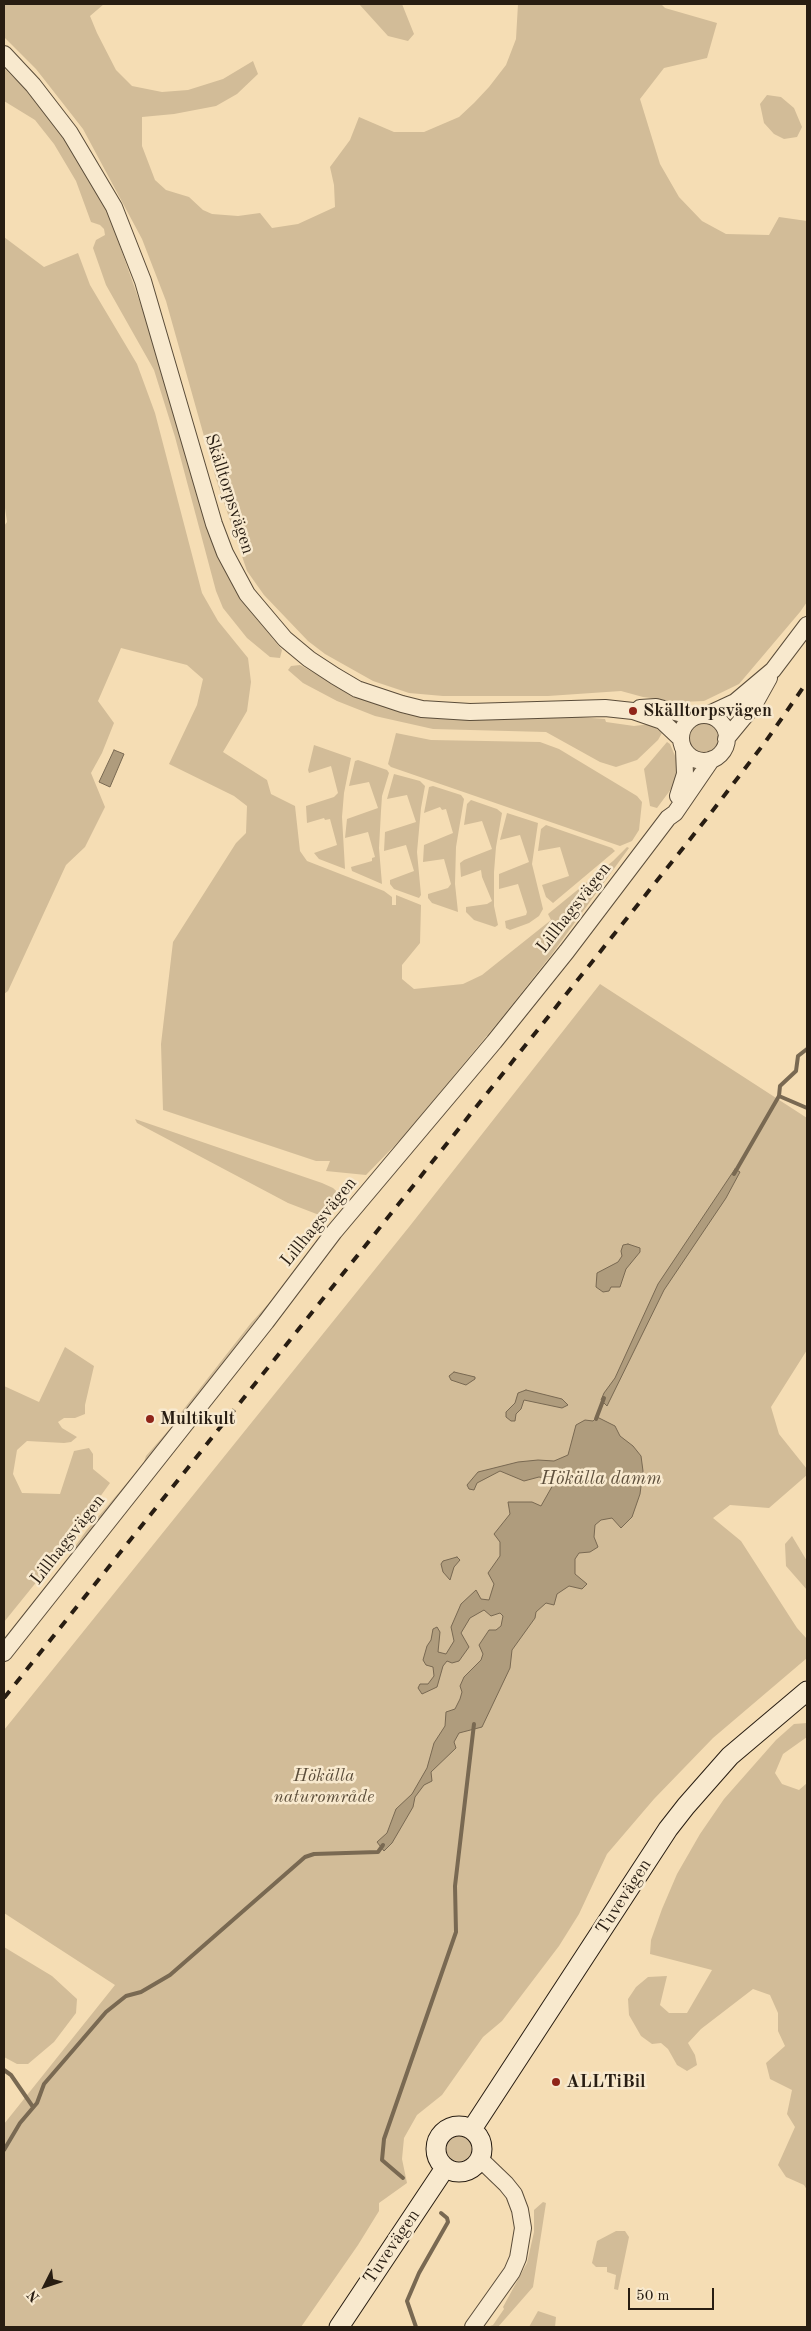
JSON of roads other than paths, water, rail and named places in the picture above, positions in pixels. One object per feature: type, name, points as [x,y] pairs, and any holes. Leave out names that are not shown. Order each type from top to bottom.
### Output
[{"type":"main road","name":"Tuvevägen","points":[[472,2129],[668,1829],[730,1756],[807,1691]]},
{"type":"main road","points":[[454,2126],[472,2129],[482,2143],[480,2159],[467,2171],[456,2172],[445,2168],[436,2152],[440,2135],[454,2126]]},
{"type":"main road","name":"Tuvevägen","points":[[339,2327],[445,2168]]},
{"type":"street","name":"Skälltorpsvägen","points":[[4,54],[33,85],[70,133],[114,207],[143,281],[214,524],[225,553],[247,594],[274,628],[297,650],[335,676],[357,689],[402,704],[422,709],[470,712],[605,708],[633,711],[662,721],[682,744]]},
{"type":"street","name":"Lillhagsvägen","points":[[668,818],[675,813],[712,759],[722,751],[726,739],[754,705],[773,670],[807,625]]},
{"type":"street","name":"Lillhagsvägen","points":[[700,716],[735,702],[773,670]]},
{"type":"street","name":"Skälltorpsvägen","points":[[633,711],[639,708],[656,707],[700,716]]},
{"type":"street","points":[[712,759],[696,760],[682,744],[683,728],[700,716],[721,724],[726,739]]},
{"type":"street","name":"Lillhagsvägen","points":[[4,1653],[266,1322],[334,1232],[494,1042],[567,951],[668,818],[684,784],[686,762],[682,744]]},
{"type":"street","points":[[473,2327],[512,2272],[518,2258],[523,2228],[520,2210],[514,2194],[480,2159]]},
{"type":"water","points":[[114,750],[124,754],[110,787],[99,782]]},
{"type":"water","points":[[735,1169],[740,1172],[726,1198],[664,1290],[607,1406],[601,1400],[615,1378],[658,1284]]},
{"type":"water","points":[[628,1244],[640,1248],[640,1252],[626,1269],[620,1287],[611,1287],[609,1291],[603,1292],[596,1287],[597,1273],[618,1262],[622,1256],[623,1245]]},
{"type":"water","points":[[454,1372],[475,1377],[475,1379],[466,1385],[451,1380],[449,1376]]},
{"type":"water","points":[[526,1390],[562,1399],[568,1405],[562,1408],[524,1400],[521,1409],[516,1414],[515,1421],[511,1421],[506,1417],[506,1412],[515,1403],[518,1393]]},
{"type":"water","name":"Hökälla damm","points":[[597,1417],[615,1426],[620,1436],[633,1446],[641,1456],[643,1471],[640,1494],[632,1517],[621,1528],[612,1518],[601,1520],[595,1525],[594,1537],[598,1547],[590,1552],[579,1553],[575,1559],[575,1574],[587,1584],[582,1589],[569,1586],[557,1594],[554,1605],[546,1603],[536,1612],[535,1618],[512,1650],[510,1668],[482,1727],[459,1733],[454,1742],[456,1748],[431,1772],[432,1781],[424,1785],[415,1797],[413,1807],[392,1843],[384,1851],[377,1842],[387,1833],[396,1809],[412,1794],[427,1768],[434,1743],[445,1726],[446,1712],[455,1709],[462,1692],[460,1686],[464,1677],[481,1660],[483,1654],[479,1645],[489,1630],[496,1630],[501,1626],[503,1616],[500,1613],[491,1616],[484,1610],[470,1618],[461,1633],[469,1647],[459,1661],[452,1663],[447,1661],[443,1666],[437,1687],[422,1694],[418,1688],[420,1684],[428,1684],[434,1676],[433,1667],[426,1665],[423,1660],[433,1629],[437,1627],[440,1632],[438,1652],[446,1654],[454,1641],[451,1627],[461,1604],[476,1590],[481,1599],[489,1600],[494,1584],[488,1573],[500,1556],[500,1542],[494,1534],[510,1514],[508,1502],[532,1502],[541,1506],[554,1483],[553,1479],[539,1477],[524,1481],[500,1471],[477,1483],[474,1490],[469,1489],[467,1485],[478,1472],[518,1462],[554,1461],[568,1455],[576,1425],[585,1420],[593,1421]]},
{"type":"water","points":[[457,1557],[460,1560],[454,1567],[450,1580],[443,1572],[441,1564],[443,1561]]},
{"type":"waterway","points":[[734,1174],[779,1096],[780,1086],[796,1071],[798,1056],[807,1049]]},
{"type":"waterway","points":[[779,1096],[807,1108]]},
{"type":"waterway","points":[[596,1419],[604,1398]]},
{"type":"waterway","points":[[403,2178],[382,2160],[384,2139],[456,1932],[455,1886],[474,1724]]},
{"type":"waterway","points":[[4,2150],[20,2123],[37,2103],[44,2084],[106,2012],[126,1996],[141,1992],[170,1975],[305,1857],[314,1854],[378,1852],[383,1845]]},
{"type":"waterway","points":[[4,2070],[11,2075],[33,2107]]},
{"type":"waterway","points":[[416,2327],[407,2301],[419,2273],[448,2222],[447,2218],[441,2213]]},
{"type":"railway","points":[[4,1698],[707,818],[766,741],[807,682]]},
{"type":"place","name":"Skälltorpsvägen","points":[[633,711]]},
{"type":"place","name":"Multikult","points":[[150,1419]]},
{"type":"place","name":"ALLTiBil","points":[[556,2082]]},
{"type":"park label","name":"Hökälla naturområde","points":[[324,1786]]}]
